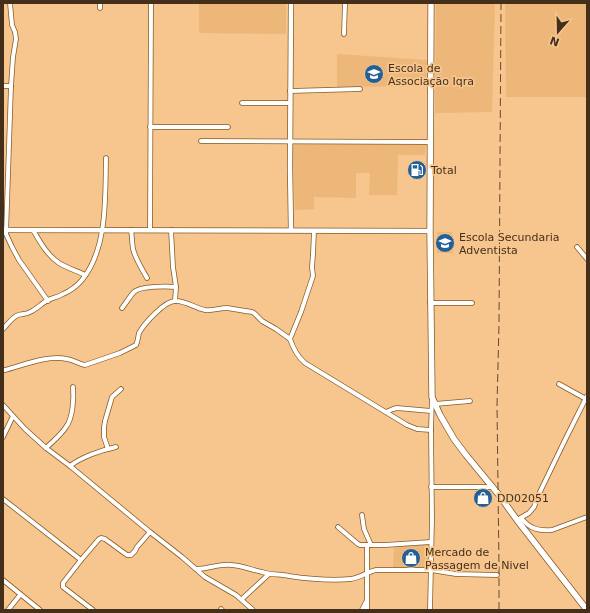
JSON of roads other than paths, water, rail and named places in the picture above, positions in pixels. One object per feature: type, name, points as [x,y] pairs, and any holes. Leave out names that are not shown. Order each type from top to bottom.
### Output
[{"type":"main road","points":[[431,3],[430,304],[432,397],[454,439],[519,519],[587,610]]},
{"type":"street","points":[[10,3],[12,25],[16,39],[11,86],[5,230],[7,238],[19,260],[48,301]]},
{"type":"street","points":[[150,230],[151,3]]},
{"type":"street","points":[[291,3],[291,230]]},
{"type":"street","points":[[344,34],[345,3]]},
{"type":"street","points":[[3,86],[11,86]]},
{"type":"street","points":[[290,91],[360,89]]},
{"type":"street","points":[[242,103],[290,102]]},
{"type":"street","points":[[150,126],[228,127]]},
{"type":"street","points":[[201,141],[430,142]]},
{"type":"street","points":[[3,329],[20,314],[29,313],[48,301],[74,288],[86,275],[98,250],[103,230],[106,158]]},
{"type":"street","points":[[5,230],[430,231]]},
{"type":"street","points":[[33,230],[44,248],[58,262],[86,275]]},
{"type":"street","points":[[131,230],[135,255],[147,278]]},
{"type":"street","points":[[171,230],[173,267],[176,287],[175,301]]},
{"type":"street","points":[[290,339],[313,276],[314,231]]},
{"type":"street","points":[[577,247],[587,259]]},
{"type":"street","points":[[122,308],[133,292],[138,289],[164,286],[176,287]]},
{"type":"street","points":[[5,370],[48,359],[69,359],[85,365],[120,353],[136,345],[138,334],[154,315],[166,304],[175,301],[204,310],[226,308],[254,313],[262,322],[276,329],[290,339],[305,363],[407,425],[431,430]]},
{"type":"street","points":[[430,304],[472,303]]},
{"type":"street","points":[[559,384],[586,397],[538,496],[534,508],[519,519],[532,528],[552,530],[587,517]]},
{"type":"street","points":[[46,448],[69,422],[73,403],[73,387]]},
{"type":"street","points":[[108,449],[104,437],[104,421],[112,397],[121,389]]},
{"type":"street","points":[[430,610],[432,397]]},
{"type":"street","points":[[435,404],[470,401]]},
{"type":"street","points":[[3,405],[30,434],[46,448],[209,580],[228,589],[254,610]]},
{"type":"street","points":[[386,412],[397,408],[431,411]]},
{"type":"street","points":[[3,437],[13,416]]},
{"type":"street","points":[[70,466],[78,460],[116,447]]},
{"type":"street","points":[[431,487],[492,487]]},
{"type":"street","points":[[4,501],[81,560]]},
{"type":"street","points":[[362,516],[369,545],[367,610]]},
{"type":"street","points":[[338,527],[358,544],[369,545],[431,542]]},
{"type":"street","points":[[92,610],[63,586],[63,583],[99,539],[105,539],[127,555],[132,555],[150,532]]},
{"type":"street","points":[[196,569],[220,564],[232,564],[269,574],[299,578],[346,579],[359,577],[376,570],[431,570],[456,574],[497,575]]},
{"type":"street","points":[[242,599],[269,574]]},
{"type":"street","points":[[3,580],[40,610]]},
{"type":"street","points":[[8,610],[20,595]]},
{"type":"street","points":[[362,610],[367,602]]},
{"type":"railway","points":[[499,610],[497,406],[501,3]]},
{"type":"place","name":"Escola de Associação Iqra","points":[[374,74]]},
{"type":"place","name":"Total","points":[[417,170]]},
{"type":"place","name":"Escola Secundaria Adventista","points":[[445,243]]},
{"type":"place","name":"DD02051","points":[[483,498]]},
{"type":"place","name":"Mercado de Passagem de Nivel","points":[[411,558]]}]
